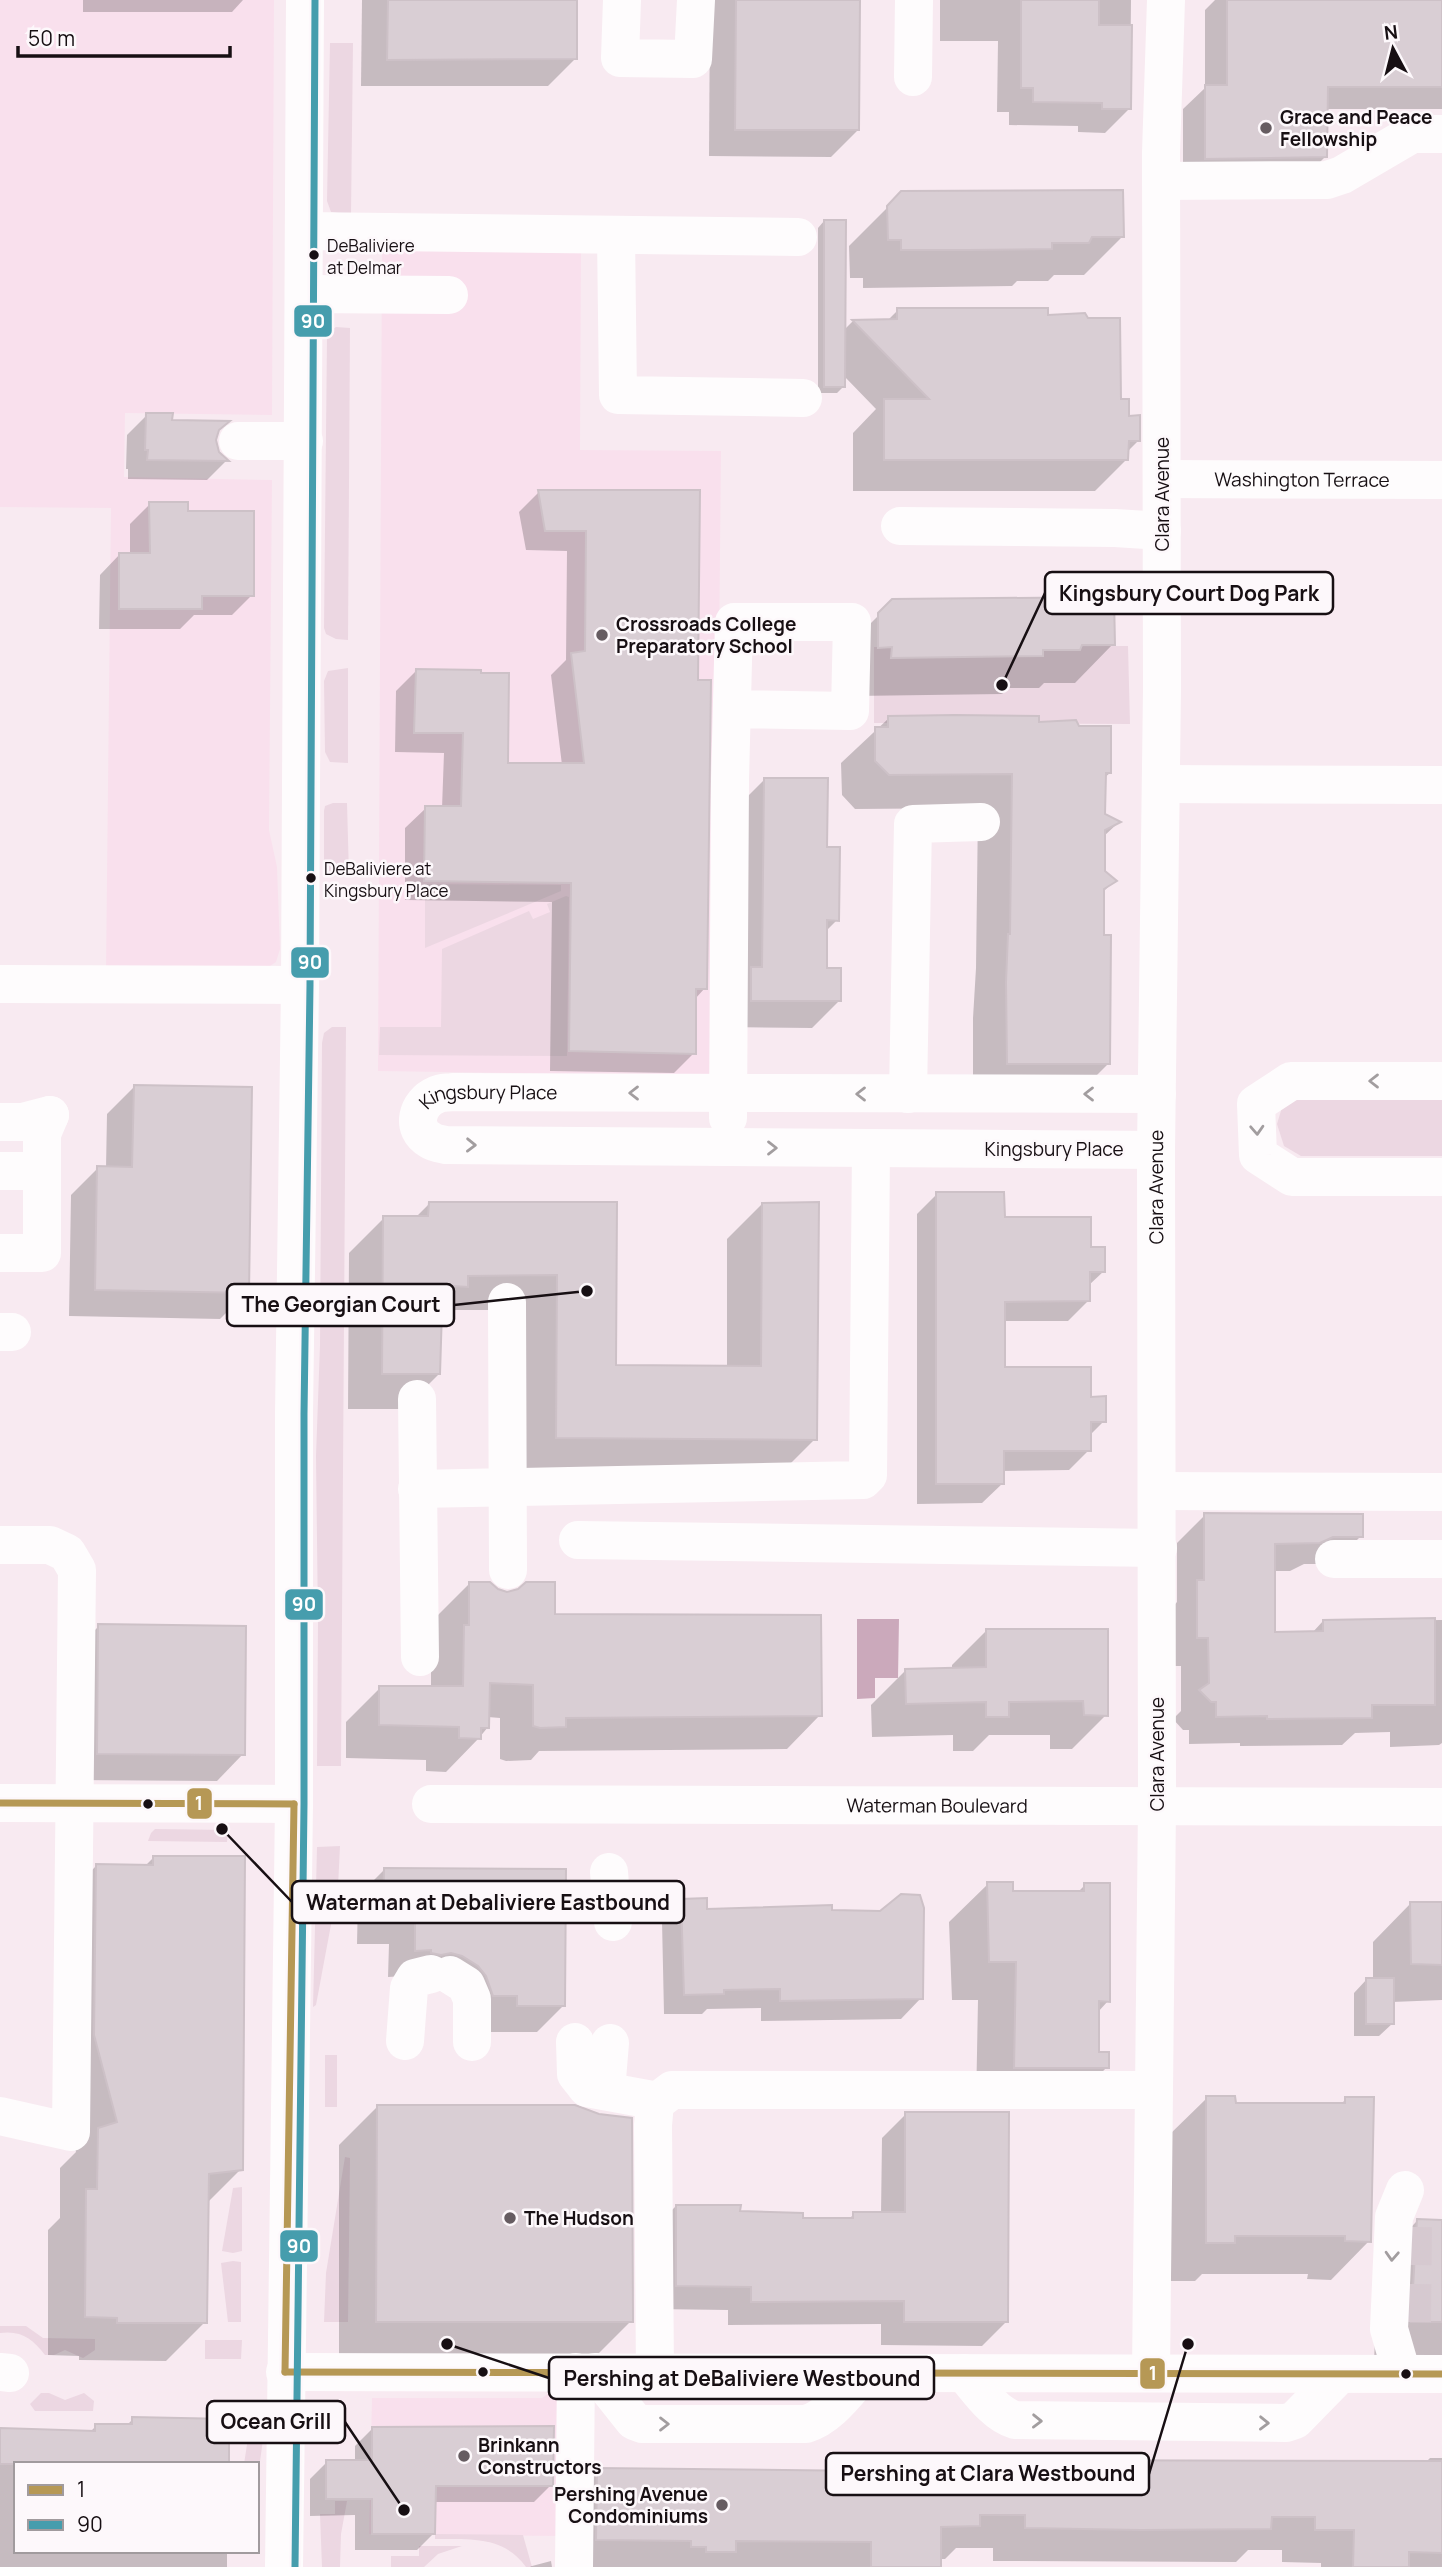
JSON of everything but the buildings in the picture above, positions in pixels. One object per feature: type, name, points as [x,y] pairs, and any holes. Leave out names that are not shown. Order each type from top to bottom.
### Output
[{"type":"street","points":[[284,2567],[294,1804],[294,1414],[300,985],[305,0]]},
{"type":"street","points":[[622,0],[620,58],[681,59],[693,59],[696,0]]},
{"type":"street","points":[[913,77],[914,0]]},
{"type":"street","name":"Clara Avenue","points":[[1151,2373],[1157,1806],[1156,1150],[1161,784],[1161,181],[1166,0]]},
{"type":"street","points":[[1161,181],[1326,180],[1342,175],[1412,134],[1442,134]]},
{"type":"street","points":[[305,231],[799,237]]},
{"type":"street","points":[[616,235],[618,395],[803,398]]},
{"type":"street","points":[[305,294],[449,295]]},
{"type":"street","points":[[238,441],[304,441]]},
{"type":"street","name":"Washington Terrace","points":[[1162,479],[1442,480]]},
{"type":"street","points":[[900,526],[1115,528],[1162,531]]},
{"type":"street","points":[[727,1148],[732,709]]},
{"type":"street","points":[[1161,784],[1442,785]]},
{"type":"street","points":[[908,1094],[913,824],[981,822]]},
{"type":"street","points":[[0,984],[300,985]]},
{"type":"street","name":"Kingsbury Place","points":[[1156,1150],[446,1145],[430,1140],[419,1131],[417,1119],[420,1108],[439,1093],[728,1080],[908,1094],[1157,1094]]},
{"type":"street","points":[[1442,1081],[1291,1081],[1256,1104],[1258,1156],[1292,1177],[1442,1177]]},
{"type":"street","points":[[0,1122],[23,1122],[50,1115],[42,1134],[41,1253],[0,1253]]},
{"type":"street","points":[[417,1489],[863,1480],[867,1475],[871,1149]]},
{"type":"street","points":[[0,1171],[41,1171]]},
{"type":"street","points":[[507,1302],[508,1570]]},
{"type":"street","points":[[417,1399],[420,1657]]},
{"type":"street","points":[[1157,1491],[1442,1492]]},
{"type":"street","points":[[578,1540],[1158,1548]]},
{"type":"street","points":[[0,1545],[50,1545],[67,1553],[77,1570],[71,2132],[0,2116]]},
{"type":"street","points":[[1334,1559],[1442,1559]]},
{"type":"street","points":[[0,1803],[294,1804]]},
{"type":"street","name":"Waterman Boulevard","points":[[431,1804],[1442,1807]]},
{"type":"street","points":[[608,1872],[613,1922]]},
{"type":"street","points":[[405,2041],[409,1988],[415,1978],[440,1974],[466,1984],[472,1999],[472,2042]]},
{"type":"street","points":[[593,2042],[576,2074],[587,2088],[658,2101]]},
{"type":"street","points":[[655,2372],[653,2125],[656,2103],[672,2090],[1154,2090]]},
{"type":"street","points":[[1402,2374],[1389,2329],[1394,2217],[1405,2190],[1413,2219]]},
{"type":"street","points":[[1402,2374],[1412,2322]]},
{"type":"street","points":[[285,2372],[1442,2374]]},
{"type":"street","points":[[585,2372],[634,2421],[642,2424],[806,2424],[823,2415],[864,2373]]},
{"type":"street","points":[[575,2567],[585,2372]]},
{"type":"street","points":[[964,2373],[1006,2418],[1015,2420],[1286,2423],[1295,2420],[1339,2374]]},
{"type":"shaded area","points":[[0,0],[274,0],[272,415],[125,413],[124,477],[272,480],[269,830],[277,867],[280,949],[276,962],[270,966],[106,970],[111,508],[0,507]]},
{"type":"shaded area","points":[[330,43],[353,43],[351,215],[331,212],[327,201]]},
{"type":"shaded area","name":"Crossroads College Preparatory School","points":[[382,249],[581,252],[580,450],[721,451],[715,1076],[378,1071]]},
{"type":"shaded area","points":[[336,327],[350,328],[348,640],[336,639],[326,634],[324,628],[327,337]]},
{"type":"shaded area","points":[[1128,646],[1130,724],[874,723],[874,647]]},
{"type":"shaded area","points":[[348,668],[348,763],[330,762],[325,752],[324,681],[328,671]]},
{"type":"shaded area","points":[[347,803],[349,875],[324,875],[324,811],[325,806]]},
{"type":"shaded area","points":[[425,884],[561,885],[561,891],[425,948]]},
{"type":"shaded area","points":[[569,897],[567,1056],[379,1055],[380,1027],[441,1027],[442,949],[529,911],[533,919],[550,912],[547,904]]},
{"type":"shaded area","points":[[332,1027],[346,1027],[341,1766],[317,1766],[316,1456],[320,1345],[322,1043],[324,1033]]},
{"type":"shaded area","points":[[1296,1095],[1442,1095],[1442,1156],[1301,1156],[1284,1146],[1277,1124],[1283,1104]]},
{"type":"shaded area","points":[[857,1619],[899,1619],[898,1678],[875,1678],[875,1698],[857,1699]]},
{"type":"shaded area","points":[[155,1829],[228,1830],[227,1842],[148,1841]]},
{"type":"shaded area","points":[[340,1846],[338,1887],[316,2005],[313,2007],[317,1847]]},
{"type":"shaded area","points":[[325,2055],[337,2055],[337,2107],[325,2107]]},
{"type":"shaded area","points":[[345,2157],[350,2158],[348,2322],[324,2322],[326,2273]]},
{"type":"shaded area","points":[[242,2187],[242,2251],[222,2251],[233,2188]]},
{"type":"shaded area","points":[[241,2262],[241,2322],[228,2322],[221,2263]]},
{"type":"shaded area","points":[[0,2326],[26,2326],[43,2338],[95,2339],[95,2350],[83,2358],[65,2350],[54,2355],[45,2355],[36,2344],[20,2334],[0,2333]]},
{"type":"shaded area","points":[[205,2340],[242,2340],[241,2359],[205,2359]]},
{"type":"shaded area","points":[[552,2391],[561,2392],[565,2536],[369,2534],[372,2398],[542,2398]]},
{"type":"shaded area","points":[[41,2393],[49,2393],[65,2400],[84,2393],[94,2401],[93,2411],[35,2411],[30,2404]]},
{"type":"shaded area","points":[[250,2425],[265,2425],[259,2468],[259,2462],[244,2462]]},
{"type":"shaded area","points":[[335,2501],[347,2501],[341,2534],[340,2567],[322,2567],[320,2514],[335,2514]]},
{"type":"shaded area","points":[[435,2534],[523,2535],[532,2567],[526,2567],[517,2557],[497,2545],[485,2541],[435,2539]]},
{"type":"shaded area","points":[[419,2546],[462,2546],[438,2554],[424,2567],[391,2567],[391,2556],[419,2556]]},
{"type":"tunnel","points":[[1412,2322],[1413,2219]]},
{"type":"transit line","name":"90","points":[[295,2567],[304,1804],[304,1414],[310,985],[315,0]]},
{"type":"transit line","name":"1","points":[[0,1803],[294,1804]]},
{"type":"transit line","name":"1","points":[[285,2372],[294,1804]]},
{"type":"transit line","name":"1","points":[[285,2372],[1442,2374]]},
{"type":"place","name":"Grace and Peace Fellowship","points":[[1266,128]]},
{"type":"place","name":"DeBaliviere at Delmar","points":[[314,255]]},
{"type":"place","name":"Crossroads College Preparatory School","points":[[602,635]]},
{"type":"place","name":"Kingsbury Court Dog Park","points":[[1002,685]]},
{"type":"place","name":"DeBaliviere at Kingsbury Place","points":[[311,878]]},
{"type":"place","name":"The Georgian Court","points":[[587,1291]]},
{"type":"place","name":"Waterman at Debaliviere Eastbound","points":[[222,1829]]},
{"type":"place","name":"The Hudson","points":[[510,2218]]},
{"type":"place","name":"Pershing at DeBaliviere Westbound","points":[[447,2344]]},
{"type":"place","name":"Pershing at Clara Westbound","points":[[1188,2344]]},
{"type":"place","name":"Brinkann Constructors","points":[[464,2456]]},
{"type":"place","name":"Pershing Avenue Condominiums","points":[[722,2505]]},
{"type":"place","name":"Ocean Grill","points":[[404,2510]]}]
